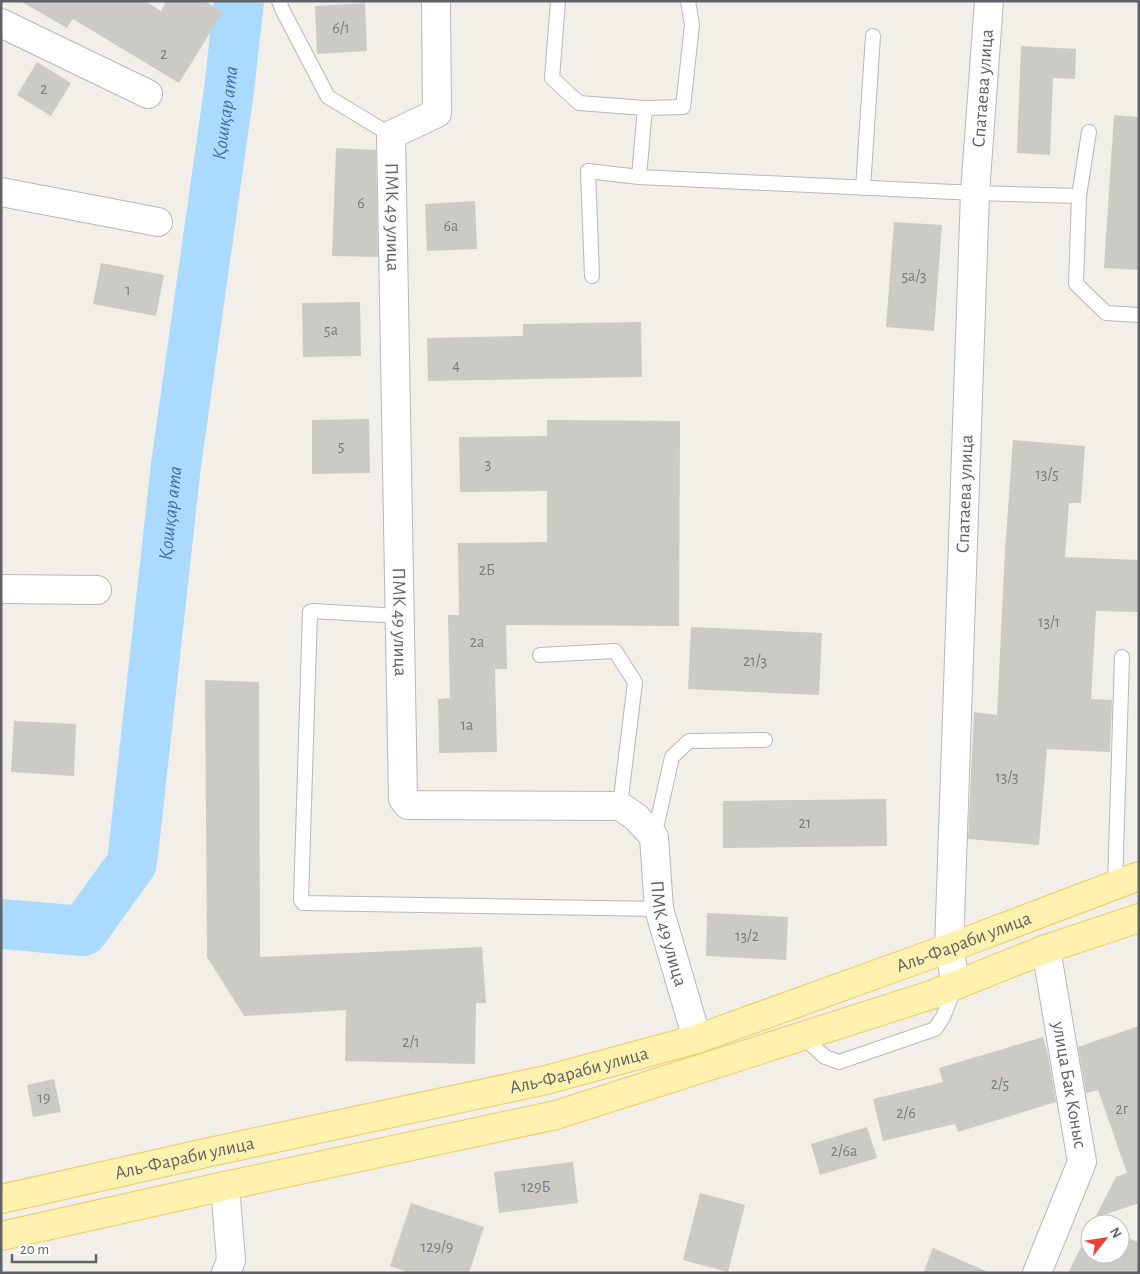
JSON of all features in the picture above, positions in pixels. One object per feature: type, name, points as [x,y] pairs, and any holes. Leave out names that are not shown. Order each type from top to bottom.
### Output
[{"type":"main road","name":"Аль-Фараби улица","points":[[1,1199],[546,1080],[697,1039],[1127,881]]},
{"type":"main road","name":"Аль-Фараби улица","points":[[1,1236],[556,1115],[932,995],[1046,949],[1139,918]]},
{"type":"street","points":[[391,135],[437,113],[436,1]]},
{"type":"street","name":"Спатаева улица","points":[[956,985],[949,948],[975,193],[989,1]]},
{"type":"street","points":[[1,23],[148,94]]},
{"type":"street","name":"ПМК 49 улица","points":[[391,135],[403,799],[408,805],[620,806]]},
{"type":"street","points":[[1,192],[158,222]]},
{"type":"street","points":[[1,589],[97,590]]},
{"type":"street","points":[[620,806],[638,818],[654,837]]},
{"type":"street","name":"ПМК 49 улица","points":[[654,837],[659,908],[697,1039]]},
{"type":"street","name":"улица Бак Коныс","points":[[1037,1273],[1082,1162],[1046,949]]},
{"type":"street","points":[[225,1186],[231,1260],[226,1273]]},
{"type":"lane","points":[[279,1],[328,97],[391,135]]},
{"type":"lane","points":[[558,1],[552,78],[579,103],[645,108],[684,107],[692,25],[688,1]]},
{"type":"lane","points":[[863,188],[873,36]]},
{"type":"lane","points":[[639,177],[645,108]]},
{"type":"lane","points":[[1089,132],[1079,196],[1076,284],[1106,313],[1139,315]]},
{"type":"lane","points":[[592,276],[588,171],[639,177],[1079,196]]},
{"type":"lane","points":[[400,616],[310,612],[303,903],[659,908]]},
{"type":"lane","points":[[540,655],[615,651],[635,682],[620,806]]},
{"type":"lane","points":[[1122,657],[1127,881]]},
{"type":"lane","points":[[654,837],[672,757],[689,741],[764,740]]},
{"type":"lane","points":[[802,1036],[825,1057],[839,1062],[934,1029],[943,1017],[956,985]]},
{"type":"building","points":[[20,1],[145,1],[161,11],[166,1],[204,1],[223,12],[179,83],[73,19],[67,28]]},
{"type":"building","points":[[365,3],[367,51],[317,54],[315,6]]},
{"type":"building","points":[[1021,46],[1076,49],[1075,79],[1053,78],[1050,155],[1017,153]]},
{"type":"building","points":[[37,62],[71,83],[51,116],[17,95]]},
{"type":"building","points":[[1114,115],[1139,117],[1139,270],[1104,268]]},
{"type":"building","points":[[336,148],[376,150],[378,257],[332,256]]},
{"type":"building","points":[[475,201],[477,249],[427,251],[425,204]]},
{"type":"building","points":[[894,222],[942,225],[934,331],[886,327]]},
{"type":"building","points":[[101,263],[164,275],[156,316],[93,304]]},
{"type":"building","points":[[360,302],[361,356],[303,357],[302,303]]},
{"type":"building","points":[[641,322],[642,377],[428,381],[427,338],[523,336],[523,324]]},
{"type":"building","points":[[369,419],[370,473],[312,474],[312,420]]},
{"type":"building","points":[[547,420],[680,421],[679,626],[506,625],[507,669],[495,669],[497,752],[439,753],[438,699],[450,698],[448,615],[459,615],[458,543],[547,542],[547,491],[460,492],[459,437],[547,436]]},
{"type":"building","points":[[1013,440],[1085,446],[1081,503],[1069,503],[1065,557],[1139,560],[1139,612],[1096,611],[1091,699],[1112,700],[1110,752],[1047,749],[1039,845],[968,839],[974,712],[997,715],[1005,550]]},
{"type":"building","points":[[691,627],[822,633],[819,695],[688,689]]},
{"type":"building","points":[[205,680],[259,682],[260,957],[482,947],[486,1003],[476,1003],[475,1064],[345,1061],[346,1010],[244,1016],[207,957]]},
{"type":"building","points":[[14,721],[76,724],[74,776],[11,772]]},
{"type":"building","points":[[886,799],[887,846],[723,848],[723,801]]},
{"type":"building","points":[[707,913],[788,917],[786,960],[706,956]]},
{"type":"building","points":[[1139,1026],[1139,1203],[1107,1214],[1097,1214],[1116,1177],[1127,1173],[1098,1090],[1086,1093],[1078,1047]]},
{"type":"building","points":[[1043,1037],[1048,1054],[1056,1102],[958,1132],[955,1124],[883,1141],[873,1099],[943,1082],[939,1068]]},
{"type":"building","points":[[54,1079],[61,1112],[33,1117],[27,1085]]},
{"type":"building","points":[[867,1127],[877,1158],[820,1175],[811,1144]]},
{"type":"building","points":[[573,1162],[578,1203],[499,1213],[494,1172]]},
{"type":"building","points":[[700,1193],[745,1205],[728,1272],[683,1260]]},
{"type":"building","points":[[411,1203],[484,1227],[469,1273],[410,1273],[390,1266]]},
{"type":"building","points":[[1130,1239],[1139,1243],[1139,1273],[1068,1273],[1080,1249],[1080,1264],[1130,1264]]},
{"type":"building","points":[[933,1248],[990,1273],[923,1273]]},
{"type":"waterway","name":"Қошқар ата","points":[[1,924],[83,931],[132,863],[176,465],[229,90],[239,1]]}]
